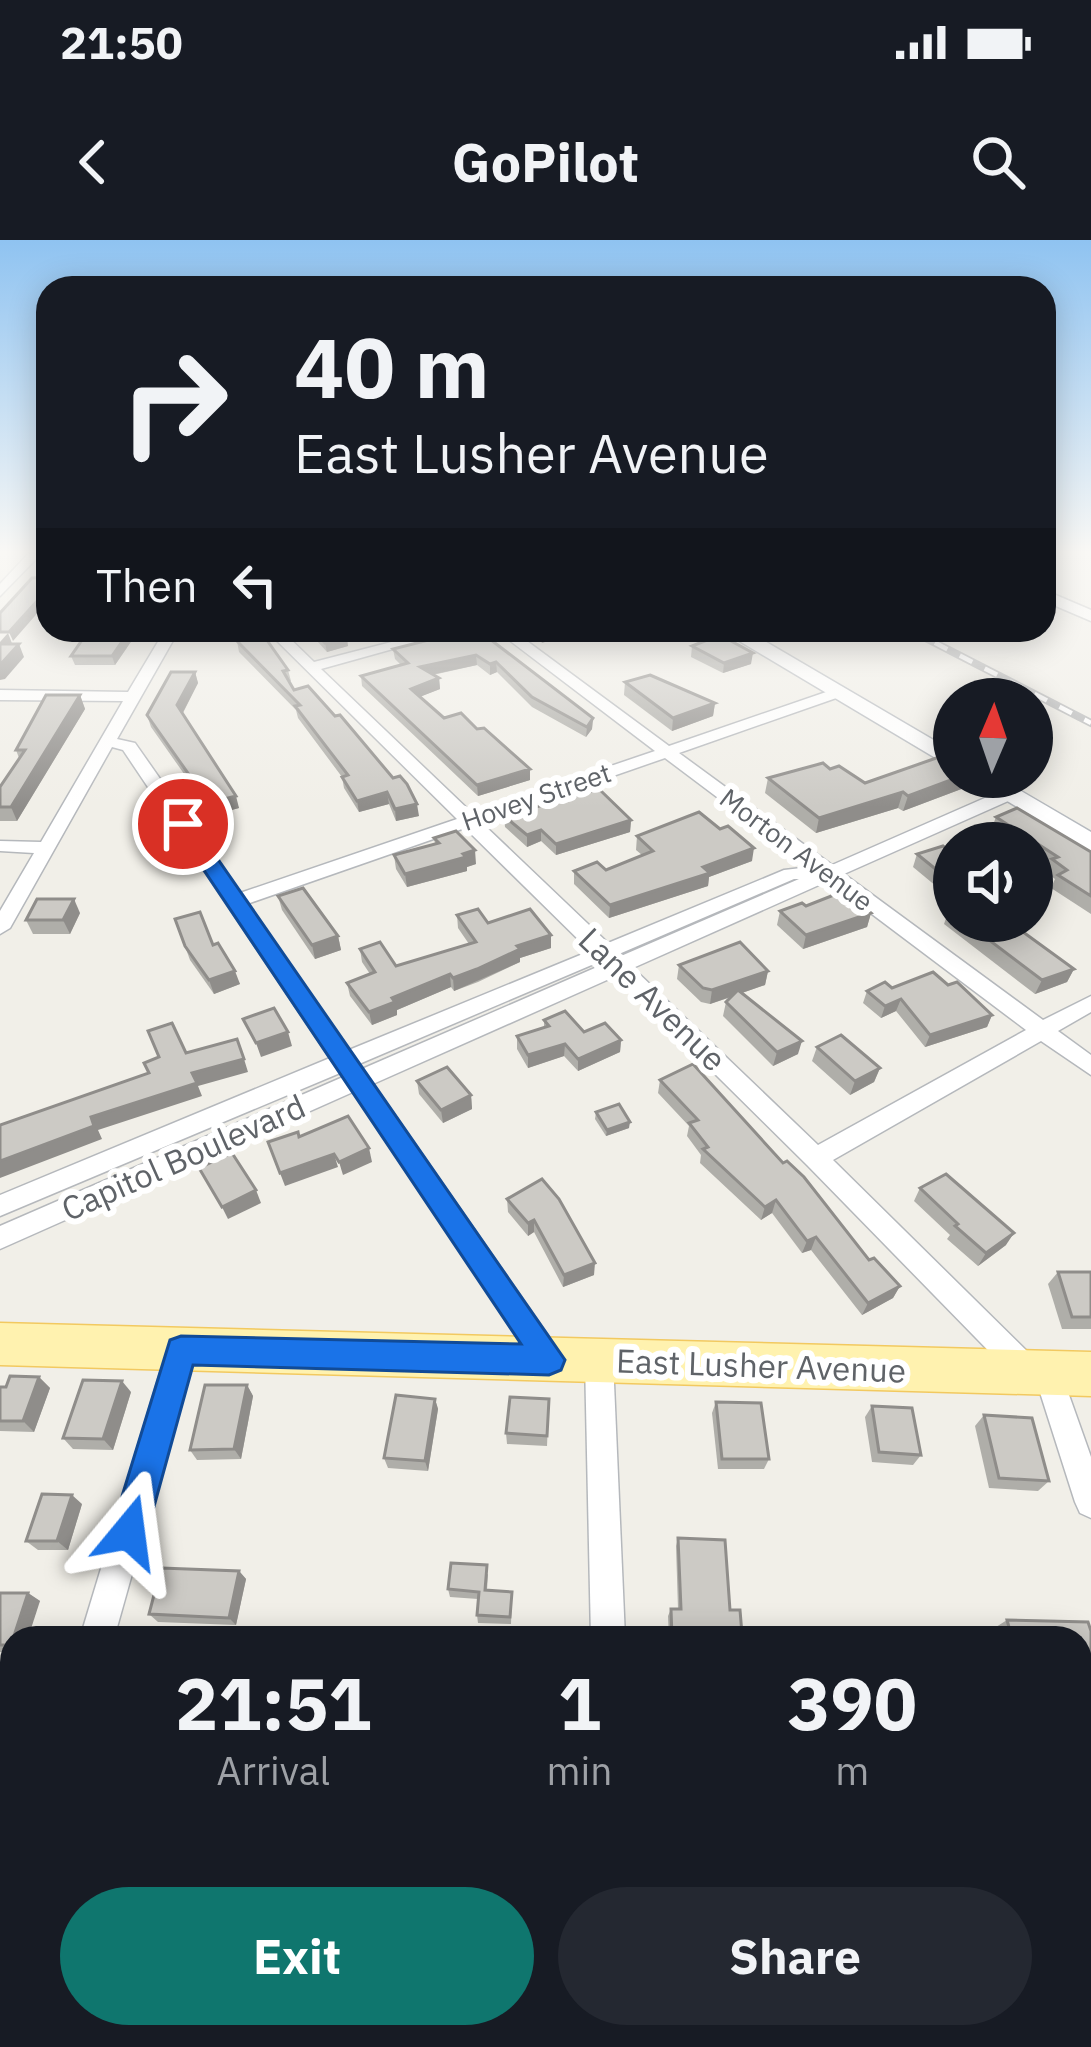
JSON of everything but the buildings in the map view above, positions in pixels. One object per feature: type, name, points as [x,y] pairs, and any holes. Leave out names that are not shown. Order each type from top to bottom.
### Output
[{"type":"main road","points":[[750,642],[933,750]]},
{"type":"main road","points":[[1016,798],[1091,843]]},
{"type":"main road","name":"East Lusher Avenue","points":[[0,1344],[1056,1373]]},
{"type":"street","points":[[0,928],[165,642]]},
{"type":"street","name":"Lane Avenue","points":[[286,642],[816,1158],[1056,1373],[1091,1502]]},
{"type":"street","points":[[312,667],[408,642]]},
{"type":"street","name":"Morton Avenue","points":[[518,642],[1091,1067]]},
{"type":"street","name":"Hovey Street","points":[[236,901],[837,693]]},
{"type":"street","points":[[0,695],[132,697]]},
{"type":"street","points":[[110,742],[129,746],[549,1360]]},
{"type":"street","name":"Capitol Boulevard","points":[[0,1206],[352,1070],[612,959],[812,884],[826,872],[1000,798]]},
{"type":"street","points":[[0,846],[48,848]]},
{"type":"street","points":[[816,1158],[1091,1003]]},
{"type":"street","name":"Capitol Boulevard","points":[[0,1238],[352,1070]]},
{"type":"street","points":[[100,1626],[181,1350]]},
{"type":"street","points":[[599,1360],[608,1626]]},
{"type":"railway","points":[[933,642],[1091,723]]},
{"type":"route","points":[[129,1532],[181,1350],[549,1360],[183,824]]}]
